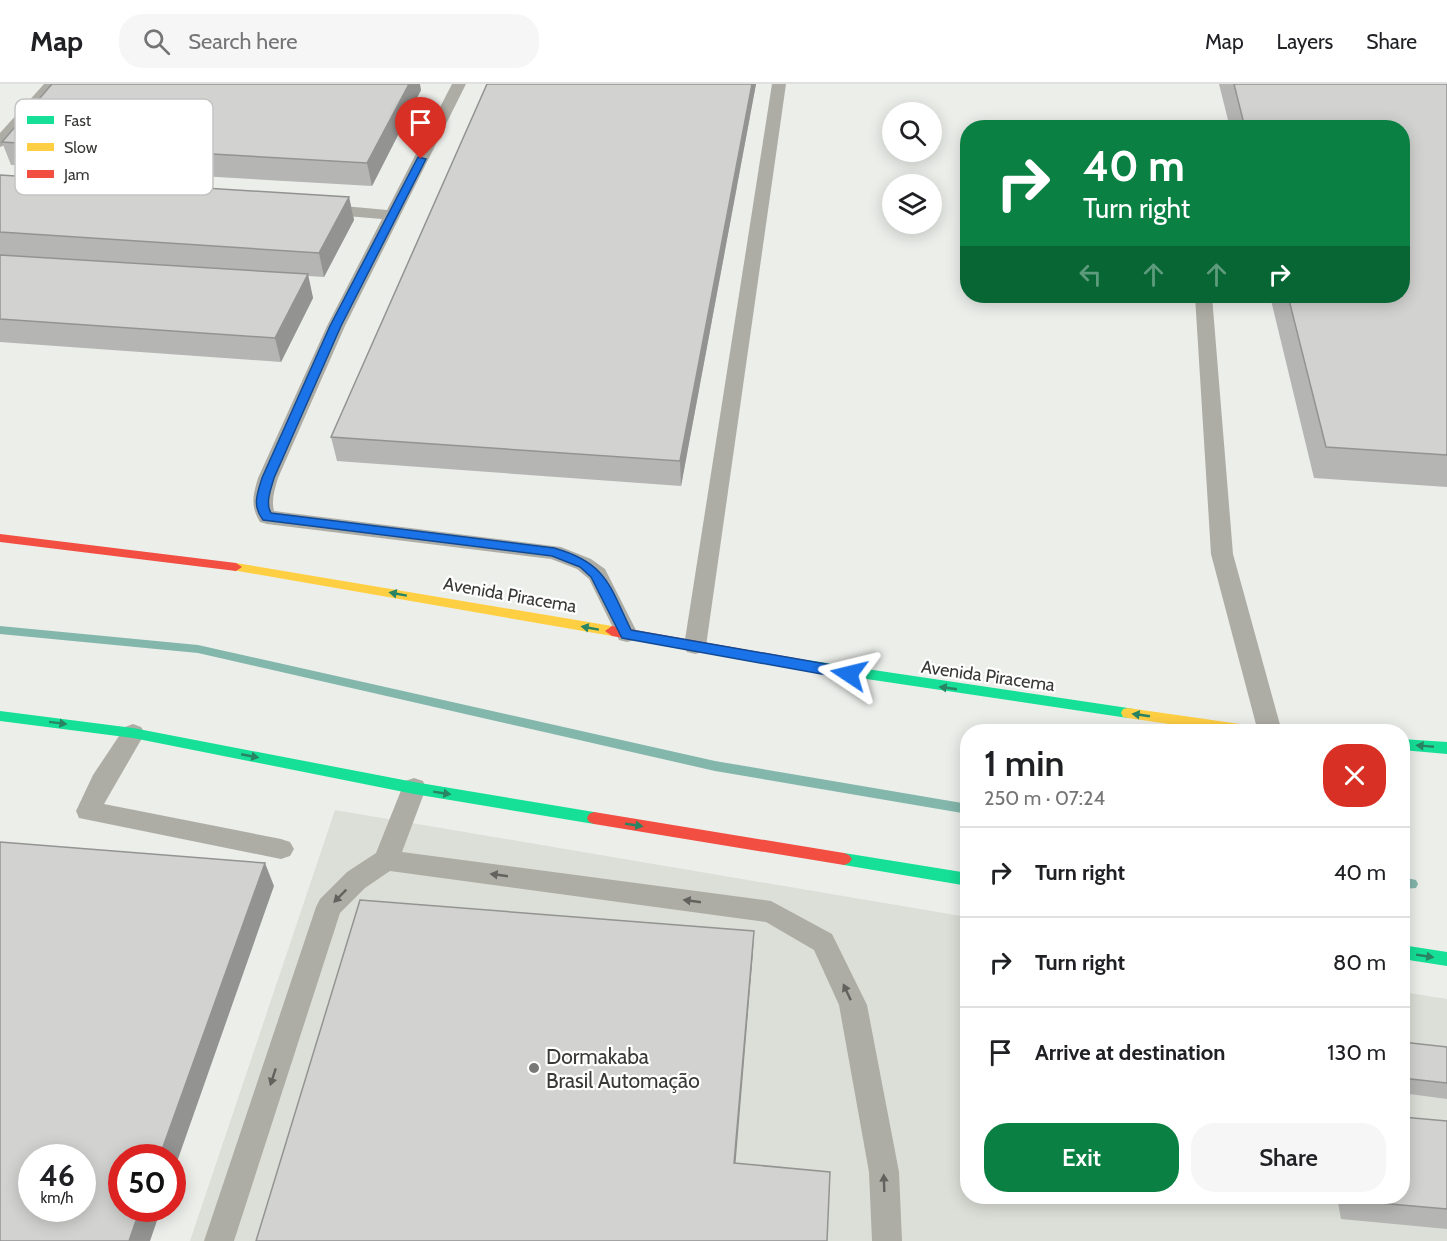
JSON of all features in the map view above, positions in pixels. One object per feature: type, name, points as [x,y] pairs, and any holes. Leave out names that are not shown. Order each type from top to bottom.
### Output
[{"type":"main road","name":"Avenida Piracema","points":[[0,538],[270,571],[872,677],[1205,724]]},
{"type":"main road","points":[[0,716],[133,733],[414,788],[960,879]]},
{"type":"main road","points":[[1410,745],[1447,748]]},
{"type":"main road","points":[[1410,953],[1447,959]]},
{"type":"lane","points":[[39,99],[52,84]]},
{"type":"lane","points":[[459,84],[336,326],[268,478],[262,496],[262,510],[267,517],[554,552],[585,564],[597,574],[627,634]]},
{"type":"lane","points":[[694,646],[779,84]]},
{"type":"lane","points":[[0,142],[15,125]]},
{"type":"lane","points":[[309,208],[393,214]]},
{"type":"lane","points":[[1204,303],[1222,554],[1268,724]]},
{"type":"lane","points":[[133,733],[102,782],[88,811],[281,849]]},
{"type":"lane","points":[[219,1241],[330,907],[356,880],[386,860],[414,788]]},
{"type":"lane","points":[[386,860],[771,912],[823,942],[853,1005],[884,1172],[887,1241]]},
{"type":"shaded area","points":[[335,810],[960,916],[960,1204],[1410,1204],[1410,993],[1447,999],[1447,1241],[190,1241]]},
{"type":"building","points":[[52,84],[409,84],[367,163],[213,154],[213,99],[39,99]]},
{"type":"building","points":[[487,84],[752,84],[680,461],[331,437]]},
{"type":"building","points":[[1234,84],[1447,84],[1447,455],[1326,447],[1290,303],[1410,303],[1410,120],[1243,120]]},
{"type":"building","points":[[15,127],[15,143],[2,142]]},
{"type":"building","points":[[0,175],[15,176],[15,195],[213,195],[213,188],[349,197],[319,253],[0,232]]},
{"type":"building","points":[[0,255],[308,274],[275,338],[0,319]]},
{"type":"building","points":[[0,842],[265,863],[164,1144],[108,1144],[108,1222],[136,1222],[129,1241],[0,1241]]},
{"type":"building","name":"Dormakaba Brasil Automação","points":[[360,900],[754,931],[734,1163],[830,1172],[827,1241],[256,1241]]},
{"type":"building","points":[[1410,1043],[1447,1047],[1447,1083],[1410,1079]]},
{"type":"building","points":[[1410,1118],[1447,1121],[1447,1209],[1390,1204],[1410,1204]]},
{"type":"waterway","points":[[0,630],[198,649],[715,766],[960,808]]},
{"type":"traffic: fast","points":[[806,665],[1128,713]]},
{"type":"traffic: fast","points":[[0,716],[133,733],[414,788],[594,818]]},
{"type":"traffic: fast","points":[[1410,745],[1447,748]]},
{"type":"traffic: fast","points":[[844,859],[960,879]]},
{"type":"traffic: fast","points":[[1410,953],[1447,959]]},
{"type":"traffic: slow","points":[[236,567],[612,631]]},
{"type":"traffic: slow","points":[[1128,713],[1205,724]]},
{"type":"traffic: jam","points":[[0,538],[236,567]]},
{"type":"traffic: jam","points":[[612,631],[806,665]]},
{"type":"traffic: jam","points":[[594,818],[844,859]]},
{"type":"place","name":"Dormakaba Brasil Automação","points":[[534,1068]]},
{"type":"route","points":[[421,159],[336,326],[268,478],[262,496],[262,510],[267,517],[554,552],[585,564],[597,574],[627,634],[849,674]]}]
